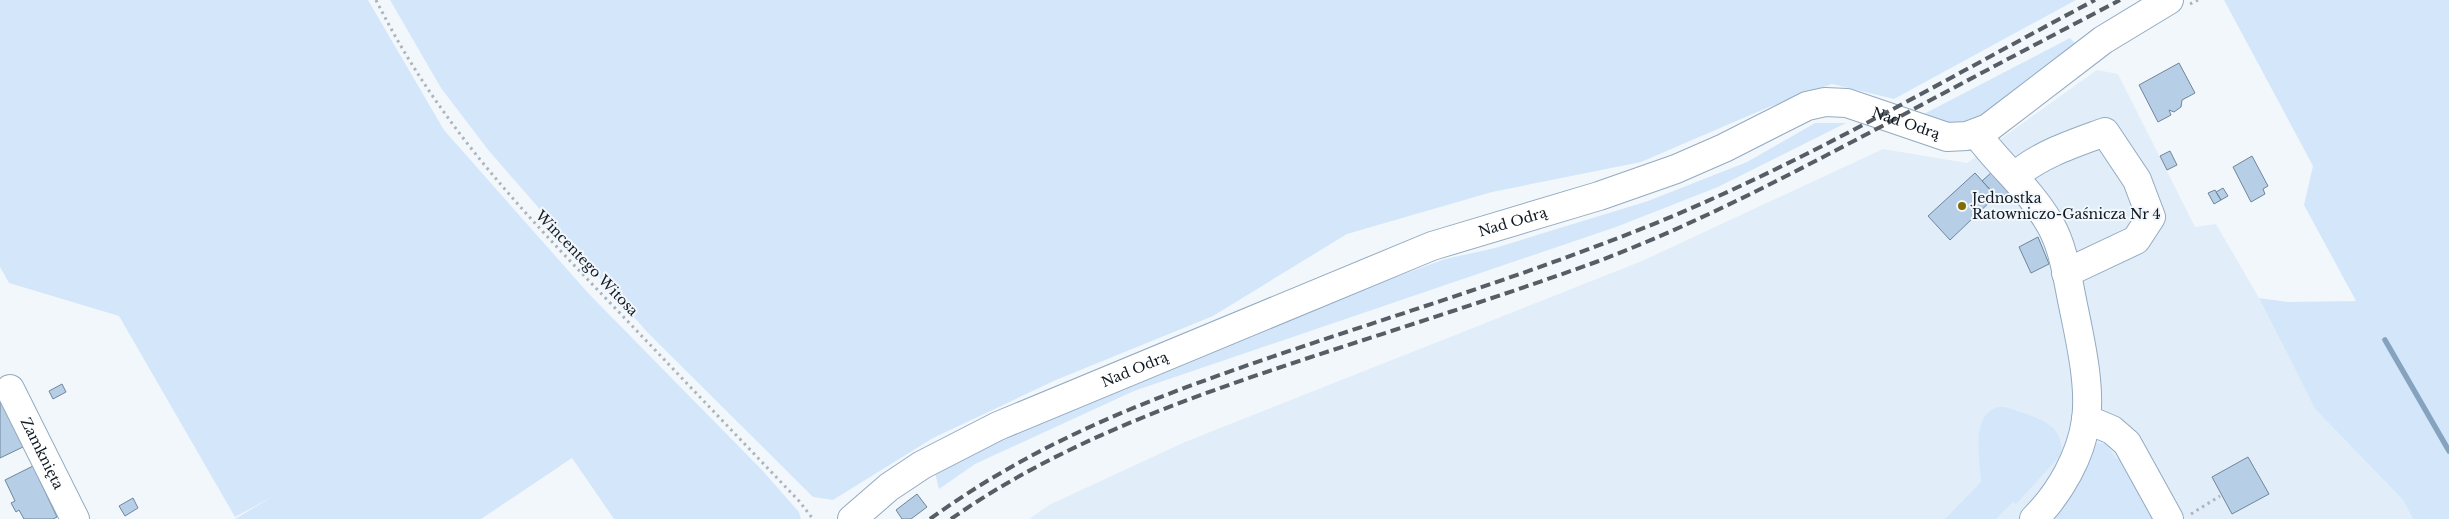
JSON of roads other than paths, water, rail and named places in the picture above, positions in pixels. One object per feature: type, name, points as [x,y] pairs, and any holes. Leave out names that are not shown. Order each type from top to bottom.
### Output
[{"type":"street","name":"Nad Odrą","points":[[852,519],[889,487],[922,465],[998,426],[1432,246],[1599,196],[1676,169],[1724,148],[1807,106],[1825,102],[1841,102],[1942,136],[1957,137],[1976,133],[2000,120],[2113,33],[2177,3]]},
{"type":"street","points":[[2016,176],[2024,168],[2063,148],[2106,132],[2136,180],[2151,217],[2136,240],[2066,273]]},
{"type":"street","points":[[1976,133],[1993,155],[2016,176],[2051,224],[2066,273],[2084,370],[2086,419],[2079,447],[2065,478],[2034,519]]},
{"type":"street","name":"Zamknięta","points":[[10,389],[75,519]]},
{"type":"street","points":[[2086,419],[2112,430],[2127,443],[2177,518]]},
{"type":"waterway","points":[[2385,340],[2449,451]]},
{"type":"railway","points":[[930,519],[973,490],[1017,464],[1061,441],[1151,401],[1295,349],[1538,268],[1618,238],[1740,186],[1860,126],[2095,0]]},
{"type":"railway","points":[[951,519],[992,492],[1034,468],[1120,427],[1210,392],[1302,360],[1560,275],[1671,231],[1743,198],[1815,161],[2120,0]]},
{"type":"place","name":"Jednostka Ratowniczo-Gaśnicza Nr 4","points":[[1962,206]]}]
